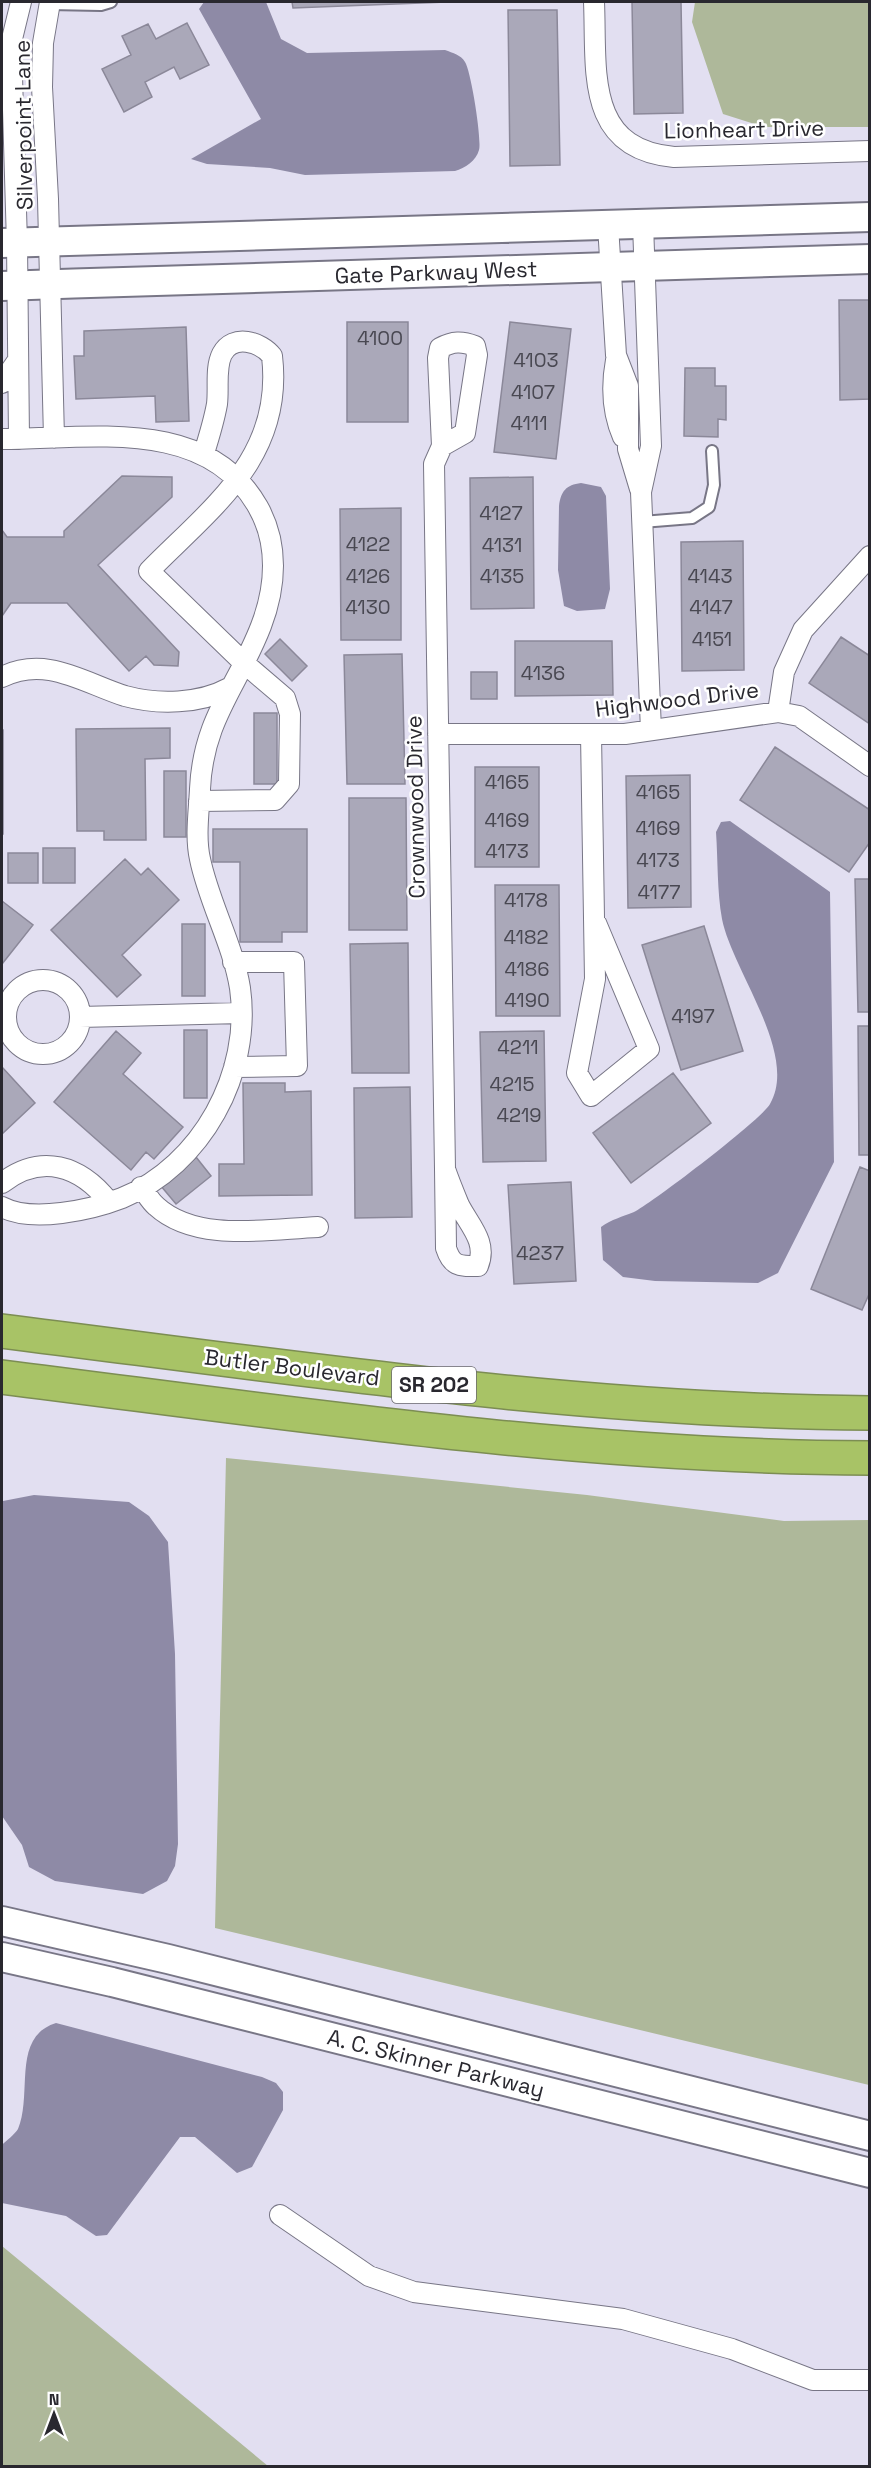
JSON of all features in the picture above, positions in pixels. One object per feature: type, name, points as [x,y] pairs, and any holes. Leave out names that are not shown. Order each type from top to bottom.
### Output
[{"type":"highway","name":"Butler Boulevard","points":[[2,1331],[567,1400],[705,1409],[870,1413]]},
{"type":"highway","name":"Butler Boulevard","points":[[2,1377],[530,1442],[693,1453],[870,1458]]},
{"type":"main road","name":"Gate Parkway West","points":[[9,243],[48,240],[870,217]]},
{"type":"main road","name":"Gate Parkway West","points":[[10,286],[498,269],[612,269],[870,259]]},
{"type":"main road","name":"A. C. Skinner Parkway","points":[[2,1921],[179,1961],[870,2136]]},
{"type":"main road","name":"A. C. Skinner Parkway","points":[[2,1957],[122,1984],[870,2173]]},
{"type":"street","name":"Silverpoint Lane","points":[[10,439],[18,360],[10,286],[9,243],[11,43],[21,2]]},
{"type":"street","name":"Lionheart Drive","points":[[594,2],[598,95],[612,128],[626,142],[656,155],[674,157],[870,151]]},
{"type":"street","name":"Silverpoint Lane","points":[[50,3],[43,43],[42,87],[54,438]]},
{"type":"street","points":[[643,224],[651,446],[641,492],[651,730]]},
{"type":"street","points":[[608,225],[616,355],[613,380],[614,417],[628,449],[641,492]]},
{"type":"street","points":[[200,801],[275,800],[289,784],[288,706],[285,698],[244,663],[149,572],[239,480],[256,454],[272,407],[274,368],[272,356],[264,347],[243,342],[231,344],[223,351],[220,360],[217,404],[204,453]]},
{"type":"street","name":"Crownwood Drive","points":[[442,446],[465,433],[477,355],[476,346],[463,342],[449,343],[440,348],[438,357],[442,446],[434,464],[445,1169]]},
{"type":"street","points":[[2,383],[18,360]]},
{"type":"street","points":[[2,1207],[29,1213],[57,1213],[79,1211],[110,1202],[141,1187],[186,1153],[218,1111],[234,1066],[241,1013],[239,985],[233,962],[199,855],[203,753],[229,688],[262,625],[274,565],[272,545],[263,515],[239,480],[204,453],[154,439],[10,439]]},
{"type":"street","points":[[778,712],[784,672],[802,630],[870,556]]},
{"type":"street","points":[[2,677],[28,670],[59,670],[127,696],[175,701],[216,695],[229,688]]},
{"type":"street","name":"Highwood Drive","points":[[438,734],[591,734],[651,730],[778,712],[799,716],[870,765]]},
{"type":"street","points":[[591,734],[596,923],[595,979],[577,1073],[591,1096],[649,1049],[596,923]]},
{"type":"street","points":[[233,962],[294,962],[297,1066],[234,1066]]},
{"type":"street","points":[[36,981],[49,981],[61,985],[71,993],[78,1004],[80,1017],[73,1039],[64,1047],[43,1054],[21,1047],[13,1039],[4,1017],[8,1004],[24,985],[36,981]]},
{"type":"street","points":[[80,1017],[241,1013]]},
{"type":"street","points":[[2,1183],[16,1172],[31,1167],[69,1169],[99,1189],[110,1202]]},
{"type":"street","points":[[141,1187],[156,1206],[171,1216],[196,1226],[221,1230],[318,1227]]},
{"type":"street","points":[[280,2215],[369,2276],[414,2292],[623,2319],[732,2349],[813,2380],[870,2380]]},
{"type":"lane","points":[[50,3],[101,5],[111,2]]},
{"type":"lane","points":[[642,522],[692,518],[709,507],[714,485],[712,451]]},
{"type":"green space","points":[[695,2],[869,2],[869,127],[764,127],[723,114],[692,22]]},
{"type":"green space","points":[[226,1458],[587,1495],[784,1521],[869,1520],[869,2085],[215,1928]]},
{"type":"green space","points":[[2,2246],[268,2466],[2,2466]]},
{"type":"shaded area","points":[[204,2],[266,2],[281,39],[307,53],[445,50],[457,54],[465,62],[470,78],[479,133],[478,154],[470,164],[455,171],[305,175],[270,168],[207,164],[191,159],[261,119],[199,9]]},
{"type":"shaded area","points":[[581,483],[601,487],[606,496],[610,589],[605,609],[577,611],[564,606],[558,570],[559,506],[565,490]]},
{"type":"shaded area","points":[[730,821],[830,892],[834,1162],[778,1273],[758,1283],[655,1281],[623,1277],[603,1260],[601,1227],[645,1205],[748,1126],[770,1104],[777,1084],[776,1061],[770,1037],[728,940],[722,919],[716,832],[721,822]]},
{"type":"shaded area","points":[[34,1495],[129,1502],[149,1516],[168,1542],[175,1654],[178,1844],[175,1866],[167,1881],[143,1894],[55,1881],[29,1867],[22,1845],[2,1816],[2,1503]]},
{"type":"shaded area","points":[[56,2023],[262,2077],[276,2083],[283,2092],[283,2110],[252,2167],[237,2173],[195,2137],[180,2137],[107,2235],[96,2236],[66,2216],[2,2203],[2,2145],[18,2129],[22,2115],[28,2053],[33,2041],[42,2030]]},
{"type":"building","points":[[292,2],[447,2],[293,8]]},
{"type":"building","points":[[632,2],[681,2],[683,113],[634,114]]},
{"type":"building","points":[[508,10],[557,10],[560,165],[510,166]]},
{"type":"building","points":[[187,23],[209,65],[180,79],[174,67],[145,82],[152,97],[124,112],[102,69],[131,55],[122,36],[148,24],[156,39]]},
{"type":"building","points":[[839,300],[870,300],[870,399],[840,400]]},
{"type":"building","points":[[347,322],[408,322],[408,422],[347,422]]},
{"type":"building","points":[[510,322],[571,329],[556,459],[494,452]]},
{"type":"building","points":[[186,327],[189,421],[156,422],[155,396],[76,399],[74,356],[84,356],[84,331]]},
{"type":"building","points":[[685,368],[715,368],[715,386],[726,386],[726,420],[718,419],[718,437],[684,436]]},
{"type":"building","points":[[122,476],[172,477],[172,497],[98,565],[179,652],[178,666],[154,665],[146,656],[129,671],[67,603],[11,603],[2,616],[2,530],[7,537],[64,537],[64,531]]},
{"type":"building","points":[[533,477],[534,608],[471,609],[470,478]]},
{"type":"building","points":[[401,508],[401,640],[341,640],[340,509]]},
{"type":"building","points":[[743,541],[744,670],[682,671],[681,542]]},
{"type":"building","points":[[841,637],[870,656],[870,724],[809,683]]},
{"type":"building","points":[[280,639],[307,666],[292,681],[265,654]]},
{"type":"building","points":[[515,641],[612,641],[613,695],[515,696]]},
{"type":"building","points":[[402,654],[405,784],[347,784],[344,655]]},
{"type":"building","points":[[471,672],[497,672],[497,699],[471,699]]},
{"type":"building","points":[[254,713],[277,713],[277,784],[254,784]]},
{"type":"building","points":[[170,728],[170,758],[145,759],[146,840],[104,840],[104,831],[77,831],[76,729]]},
{"type":"building","points":[[3,730],[3,834],[2,834]]},
{"type":"building","points":[[775,747],[870,810],[870,842],[849,872],[740,800]]},
{"type":"building","points":[[475,767],[539,767],[539,867],[475,867]]},
{"type":"building","points":[[164,771],[186,771],[186,837],[164,837]]},
{"type":"building","points":[[690,775],[691,907],[628,908],[626,776]]},
{"type":"building","points":[[349,798],[406,798],[407,930],[349,930]]},
{"type":"building","points":[[213,829],[307,829],[307,932],[282,932],[282,942],[240,942],[240,862],[213,862]]},
{"type":"building","points":[[43,848],[75,848],[75,883],[43,883]]},
{"type":"building","points":[[8,853],[38,853],[38,883],[8,883]]},
{"type":"building","points":[[125,859],[141,875],[148,868],[179,900],[122,955],[141,975],[117,997],[51,930]]},
{"type":"building","points":[[855,879],[870,879],[870,1012],[858,1012]]},
{"type":"building","points":[[495,885],[559,885],[560,1016],[496,1016]]},
{"type":"building","points":[[2,901],[33,925],[2,964]]},
{"type":"building","points":[[182,924],[205,924],[205,996],[182,996]]},
{"type":"building","points":[[704,926],[743,1051],[681,1070],[642,945]]},
{"type":"building","points":[[408,943],[409,1073],[352,1073],[350,944]]},
{"type":"building","points":[[858,1026],[870,1026],[870,1155],[859,1155]]},
{"type":"building","points":[[184,1030],[207,1030],[207,1098],[184,1098]]},
{"type":"building","points":[[116,1031],[141,1053],[123,1074],[183,1127],[154,1159],[146,1152],[131,1170],[54,1102]]},
{"type":"building","points":[[544,1031],[546,1161],[483,1162],[480,1032]]},
{"type":"building","points":[[2,1067],[35,1103],[2,1134]]},
{"type":"building","points":[[673,1073],[711,1123],[631,1183],[593,1133]]},
{"type":"building","points":[[243,1083],[285,1083],[285,1092],[311,1091],[312,1195],[219,1196],[219,1164],[244,1164]]},
{"type":"building","points":[[410,1087],[412,1217],[355,1218],[354,1088]]},
{"type":"building","points":[[196,1157],[211,1176],[176,1204],[161,1186]]},
{"type":"building","points":[[860,1167],[870,1171],[870,1292],[862,1310],[811,1289]]},
{"type":"building","points":[[571,1182],[576,1281],[514,1284],[508,1185]]}]
